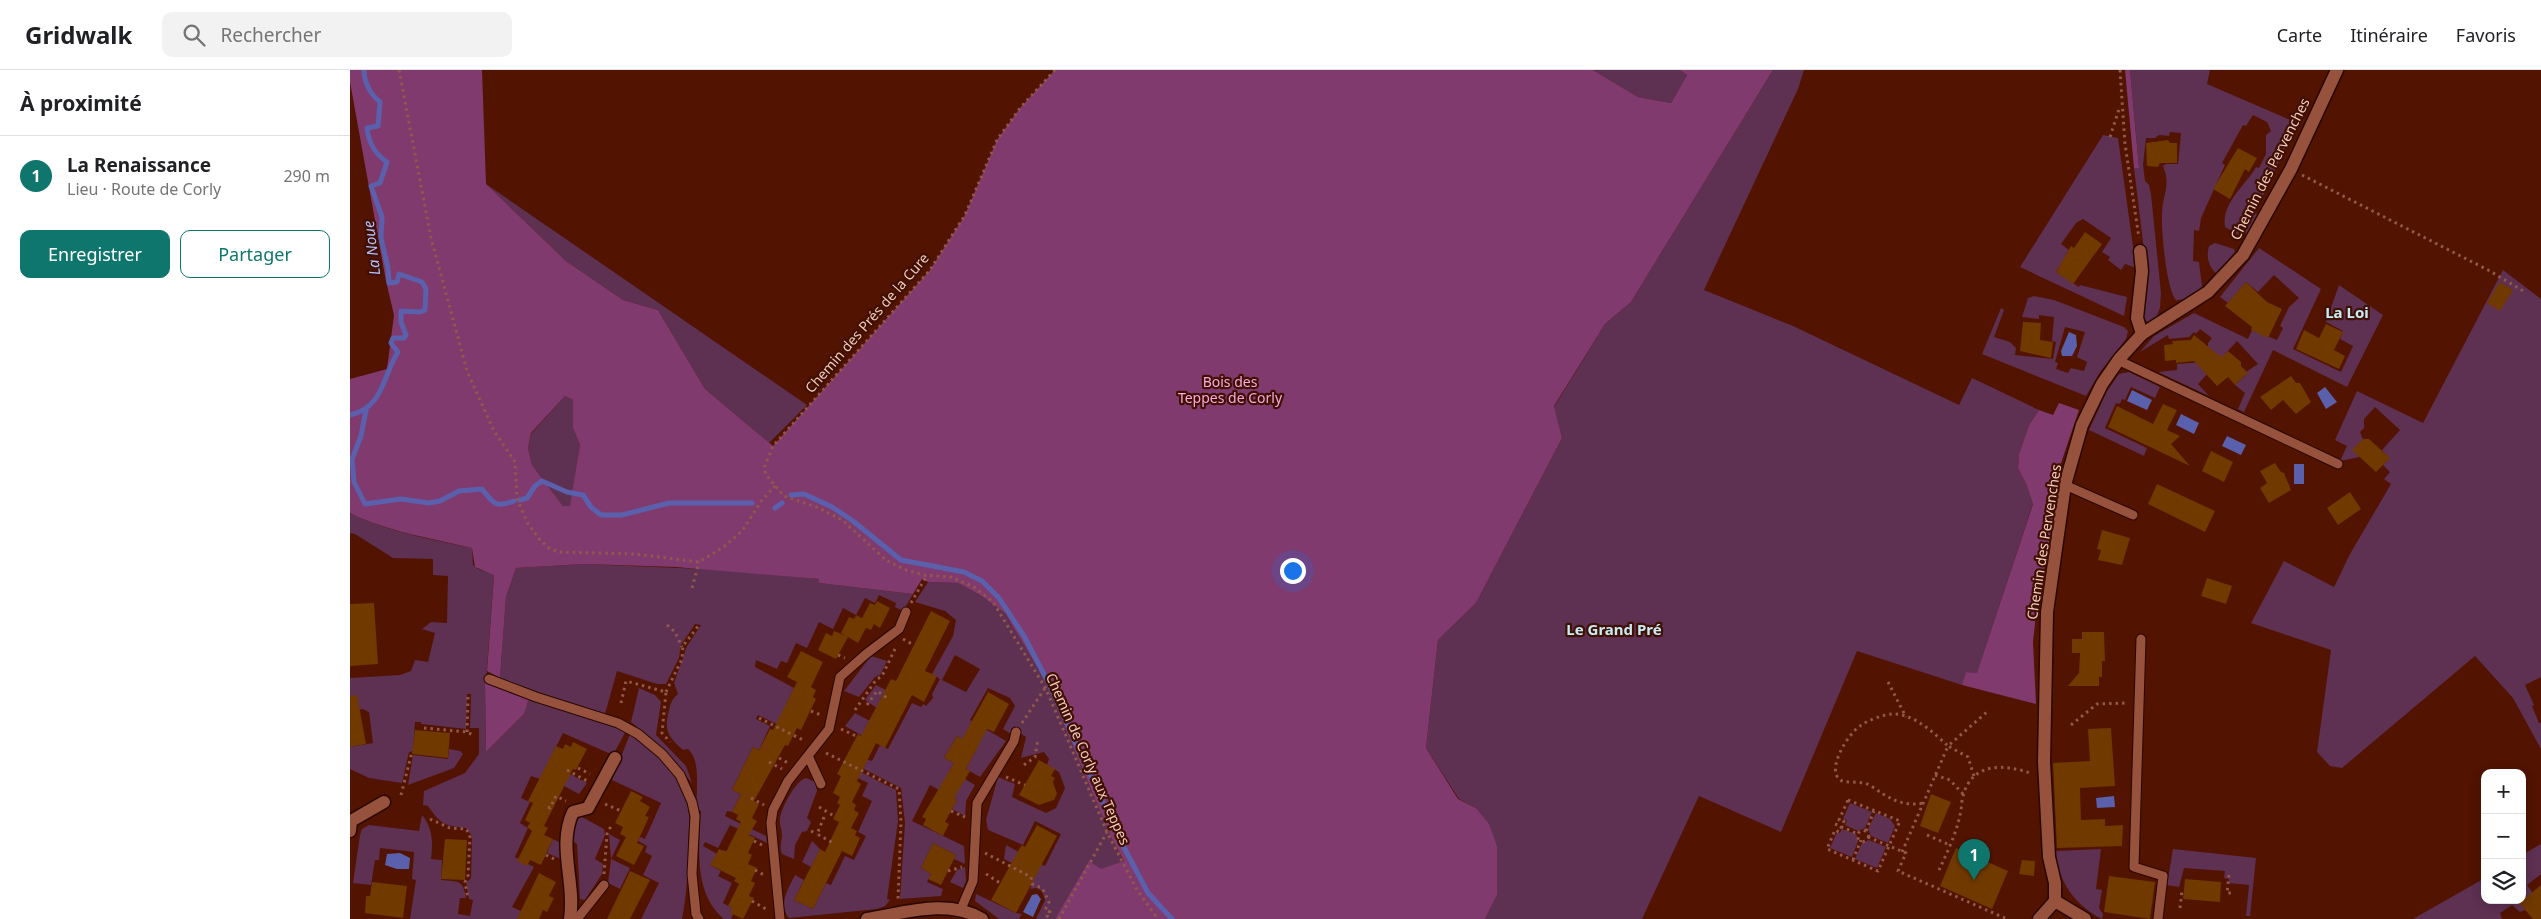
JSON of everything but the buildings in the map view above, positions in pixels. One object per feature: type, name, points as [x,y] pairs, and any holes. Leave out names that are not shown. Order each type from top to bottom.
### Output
[{"type":"street","name":"Chemin des Pervenches","points":[[2055,901],[2055,883],[2049,857],[2046,796],[2045,659],[2047,612],[2064,485],[2077,441],[2091,404],[2120,358],[2142,334],[2195,302],[2223,278],[2247,248],[2290,169],[2337,70]]},
{"type":"street","points":[[2140,251],[2142,271],[2137,318],[2142,334]]},
{"type":"street","points":[[570,919],[572,905],[565,835],[567,824],[573,812],[588,808],[614,758]]},
{"type":"street","points":[[350,830],[351,821],[384,802]]},
{"type":"street","points":[[2038,919],[2055,901],[2085,919]]},
{"type":"street","points":[[867,919],[941,908],[960,909],[982,919]]},
{"type":"lane","points":[[2120,358],[2133,367],[2338,464]]},
{"type":"lane","points":[[2064,485],[2133,514]]},
{"type":"lane","points":[[780,919],[771,823],[773,810],[788,781],[809,758],[829,729],[840,677],[899,629],[906,612]]},
{"type":"lane","points":[[2141,639],[2134,867],[2163,876],[2158,919]]},
{"type":"lane","points":[[490,679],[536,697],[618,723],[638,734],[662,754],[680,775],[692,802],[695,816],[692,874],[696,914],[700,919]]},
{"type":"lane","points":[[960,909],[973,881],[978,803],[1014,741],[1016,732]]},
{"type":"lane","points":[[809,758],[820,784]]},
{"type":"lane","points":[[577,919],[604,885]]},
{"type":"path","points":[[399,70],[431,238],[467,371],[494,431],[515,462],[517,499],[527,522],[540,540],[550,548],[560,552],[635,554],[699,562],[725,546],[742,531],[762,500],[774,486]]},
{"type":"path","name":"Chemin des Prés de la Cure","points":[[774,486],[764,468],[773,446],[930,270],[965,214],[997,140],[1020,108],[1055,70]]},
{"type":"path","points":[[2120,70],[2121,103],[2140,251]]},
{"type":"path","points":[[2110,137],[2121,103]]},
{"type":"path","points":[[2290,169],[2488,270],[2525,292]]},
{"type":"path","name":"Chemin de Corly aux Teppes","points":[[774,486],[791,500],[819,508],[842,520],[887,561],[906,570],[928,575],[951,577],[974,586],[993,602],[1045,688],[1107,832],[1137,890],[1158,919]]},
{"type":"path","points":[[692,588],[699,562]]},
{"type":"path","points":[[906,612],[928,575]]},
{"type":"path","points":[[667,625],[675,632],[683,648]]},
{"type":"path","points":[[675,748],[662,733],[666,692],[682,659],[683,648],[699,625]]},
{"type":"path","points":[[855,710],[876,680],[882,676],[897,644]]},
{"type":"path","points":[[621,703],[626,681],[666,692]]},
{"type":"path","points":[[1888,682],[1907,718]]},
{"type":"path","points":[[1016,732],[1045,688]]},
{"type":"path","points":[[867,705],[877,691],[886,698]]},
{"type":"path","points":[[467,732],[468,696]]},
{"type":"path","points":[[2071,724],[2097,704],[2138,703]]},
{"type":"path","points":[[1902,852],[1948,746],[1988,711]]},
{"type":"path","points":[[1924,803],[1910,805],[1896,802],[1862,781],[1842,781],[1835,772],[1839,754],[1854,730],[1861,725],[1893,714],[1907,718],[1924,726],[1948,746],[1968,757],[1974,776]]},
{"type":"path","points":[[759,718],[899,789],[901,822],[897,914]]},
{"type":"path","points":[[424,728],[467,732],[473,735]]},
{"type":"path","points":[[1024,765],[1035,757],[1038,739]]},
{"type":"path","points":[[402,794],[412,752]]},
{"type":"path","points":[[1940,870],[1960,816],[1963,794],[1974,776],[1984,769],[1999,766],[2030,773]]},
{"type":"path","points":[[567,770],[598,787]]},
{"type":"path","points":[[995,771],[1025,785]]},
{"type":"path","points":[[1935,775],[1950,780],[1963,794]]},
{"type":"path","points":[[1848,800],[1900,821],[1878,871],[1827,849],[1835,830],[1840,832],[1841,827],[1844,821],[1840,820],[1848,800]]},
{"type":"path","points":[[819,807],[834,816]]},
{"type":"path","points":[[1874,811],[1866,831],[1868,837],[1906,853],[1898,871],[2006,919]]},
{"type":"path","points":[[817,834],[824,818]]},
{"type":"path","points":[[430,820],[450,828],[466,829],[470,835],[468,877],[465,882],[468,899]]},
{"type":"path","points":[[1835,824],[1858,834],[1861,840],[1853,860]]},
{"type":"path","points":[[604,885],[607,834],[611,826]]},
{"type":"path","points":[[811,831],[835,844]]},
{"type":"path","points":[[1858,834],[1861,831],[1866,831]]},
{"type":"path","points":[[1059,919],[1107,832]]},
{"type":"path","points":[[1927,835],[1950,845]]},
{"type":"path","points":[[1861,840],[1864,841],[1868,837]]},
{"type":"path","points":[[974,848],[1031,877],[1032,884],[1042,888],[1049,902],[1045,910],[1050,912],[1047,916],[1052,919]]},
{"type":"path","points":[[2229,875],[2227,893],[2231,894]]},
{"type":"path","points":[[2180,908],[2182,890]]},
{"type":"path","points":[[752,901],[766,908],[766,914]]},
{"type":"shaded area","points":[[1593,70],[1680,70],[1687,75],[1671,103],[1638,97]]},
{"type":"shaded area","points":[[1773,70],[1804,70],[1798,89],[1704,290],[1793,326],[1959,405],[1972,378],[2039,410],[2029,425],[2019,454],[2018,468],[2033,503],[1977,674],[1967,672],[1962,685],[1857,651],[1781,832],[1699,796],[1642,919],[1485,919],[1497,895],[1497,846],[1476,808],[1459,799],[1426,748],[1438,640],[1476,603],[1562,438],[1554,407],[1605,324],[1631,302]]},
{"type":"shaded area","points":[[2130,70],[2210,70],[2207,84],[2297,123],[2255,213],[2259,215],[2249,233],[2239,235],[2225,227],[2227,210],[2230,202],[2256,167],[2259,168],[2266,154],[2266,135],[2271,131],[2267,122],[2253,115],[2246,126],[2243,125],[2222,163],[2225,165],[2201,218],[2199,231],[2194,230],[2193,261],[2199,262],[2202,286],[2194,294],[2180,300],[2176,300],[2169,284],[2163,244],[2162,220],[2166,184],[2163,166],[2166,164],[2178,164],[2181,133],[2170,132],[2169,136],[2159,135],[2155,138],[2146,138],[2143,165],[2145,181],[2149,185],[2151,194],[2161,293],[2160,308],[2155,321],[2150,323],[2146,321],[2143,315],[2146,267],[2134,168],[2139,168]]},
{"type":"shaded area","points":[[2103,135],[2118,138],[2136,268],[2125,264],[2121,270],[2108,260],[2110,257],[2102,252],[2111,238],[2083,219],[2076,223],[2061,244],[2069,250],[2056,272],[2079,287],[2080,285],[2127,297],[2124,316],[2020,267]]},
{"type":"shaded area","points":[[486,184],[807,405],[769,443],[705,389],[658,310],[623,300],[566,261]]},
{"type":"shaded area","points":[[2215,243],[2234,249],[2235,252],[2216,273],[2209,264],[2208,257],[2209,246]]},
{"type":"shaded area","points":[[2259,248],[2321,289],[2293,349],[2341,372],[2353,346],[2340,339],[2343,331],[2326,322],[2339,285],[2383,315],[2347,387],[2273,350],[2244,412],[2238,409],[2245,393],[2235,385],[2246,375],[2246,372],[2258,364],[2237,341],[2198,384],[2209,396],[2158,372],[2177,370],[2177,364],[2204,362],[2208,351],[2208,343],[2212,338],[2200,329],[2196,334],[2194,332],[2189,337],[2169,339],[2168,335],[2140,352],[2154,336],[2194,313],[2248,339],[2252,330],[2277,340],[2283,328],[2280,326],[2289,307],[2299,298],[2274,275],[2258,292],[2246,282],[2228,303],[2220,297]]},
{"type":"shaded area","points":[[2503,270],[2541,299],[2541,677],[2525,685],[2534,705],[2532,706],[2539,723],[2541,723],[2541,749],[2513,698],[2475,656],[2342,768],[2330,766],[2317,752],[2331,650],[2251,623],[2284,561],[2334,587],[2350,554],[2391,484],[2384,479],[2390,472],[2383,465],[2389,458],[2382,450],[2400,430],[2375,407],[2364,419],[2364,428],[2360,432],[2363,439],[2353,450],[2360,457],[2340,461],[2347,446],[2335,440],[2357,391],[2423,423]]},
{"type":"shaded area","points":[[2034,296],[2054,300],[2124,327],[2128,331],[2126,339],[2100,372],[2086,396],[1982,354],[2001,308],[2004,310],[1994,337],[2010,342],[2016,348],[2015,355],[2053,359],[2056,342],[2052,341],[2054,317],[2039,315],[2039,319],[2022,317],[2028,298]],"holes":[[[2065,327],[2085,332],[2077,357],[2087,362],[2084,371],[2071,368],[2068,373],[2056,369],[2058,363],[2055,362]]]},
{"type":"shaded area","points":[[2129,372],[2160,387],[2155,398],[2131,387],[2125,400],[2122,399],[2120,404],[2116,403],[2105,428],[2147,448],[2144,456],[2089,430],[2107,391],[2119,374]]},
{"type":"shaded area","points":[[565,396],[573,400],[573,428],[580,445],[571,506],[563,506],[532,465],[528,448],[531,434]]},
{"type":"shaded area","points":[[350,513],[394,530],[472,548],[473,565],[478,569],[494,574],[485,694],[486,752],[524,714],[529,699],[626,731],[613,755],[563,733],[540,779],[531,776],[521,798],[530,802],[520,823],[528,828],[515,857],[534,867],[512,907],[521,911],[522,919],[410,919],[416,880],[412,879],[414,852],[380,848],[379,860],[375,860],[371,885],[353,883],[362,829],[369,825],[419,831],[422,815],[426,820],[431,836],[431,859],[442,860],[441,880],[462,884],[466,898],[460,898],[458,914],[470,916],[473,900],[469,899],[466,883],[471,878],[472,836],[466,828],[444,823],[436,817],[428,806],[423,805],[424,791],[465,773],[479,754],[479,728],[470,728],[471,694],[467,694],[466,729],[415,722],[413,751],[409,752],[402,783],[369,778],[350,769],[350,747],[373,743],[369,712],[363,709],[350,711],[350,678],[400,675],[411,671],[415,660],[428,662],[435,633],[422,629],[431,622],[447,623],[448,576],[433,575],[433,559],[393,558],[355,534],[350,533]]},
{"type":"shaded area","points":[[584,564],[727,570],[819,579],[819,583],[913,594],[903,611],[895,607],[896,603],[879,595],[875,603],[865,598],[856,615],[843,608],[833,629],[819,622],[807,648],[796,643],[787,663],[781,661],[777,669],[756,660],[755,667],[794,688],[781,715],[787,729],[758,715],[756,719],[770,726],[759,750],[753,747],[732,790],[741,794],[732,812],[727,811],[725,816],[766,836],[767,843],[730,825],[718,848],[705,842],[703,846],[719,855],[722,850],[730,852],[710,865],[721,871],[718,876],[732,883],[723,903],[732,908],[733,914],[731,919],[724,919],[714,908],[707,896],[703,883],[699,854],[701,811],[697,810],[695,761],[688,749],[683,750],[673,741],[667,728],[670,705],[678,694],[674,683],[687,646],[701,625],[695,624],[681,645],[679,658],[666,684],[657,684],[617,671],[605,714],[547,698],[500,678],[506,597],[516,568]]},
{"type":"shaded area","points":[[928,582],[958,583],[980,595],[1005,613],[1046,682],[1111,837],[1124,862],[1092,876],[1069,898],[1055,919],[1036,919],[1045,900],[1042,891],[1036,888],[1030,889],[1032,884],[1025,881],[1032,873],[1004,859],[1006,845],[1045,866],[1061,834],[1035,821],[1023,845],[988,830],[986,820],[998,777],[1015,784],[1012,797],[1046,813],[1056,808],[1065,788],[1059,772],[1047,765],[1049,759],[1044,752],[1021,758],[1026,737],[1015,730],[1011,734],[1003,729],[1015,706],[1010,698],[988,688],[970,720],[1006,741],[980,777],[966,769],[977,748],[957,736],[944,758],[954,763],[950,770],[975,785],[966,801],[965,816],[952,809],[957,800],[930,785],[912,821],[964,846],[965,864],[954,859],[956,855],[933,843],[921,868],[931,874],[927,882],[943,889],[941,896],[900,899],[905,823],[901,788],[854,764],[862,758],[872,761],[880,745],[888,749],[912,703],[921,707],[923,704],[926,706],[933,698],[932,694],[940,679],[932,674],[953,636],[956,620],[945,611],[915,602]],"holes":[[[955,655],[980,669],[966,692],[942,680]]]},
{"type":"shaded area","points":[[871,656],[887,661],[880,675],[875,677],[859,697],[844,691]]},
{"type":"shaded area","points":[[876,685],[886,690],[880,710],[865,700]]},
{"type":"shaded area","points":[[639,688],[655,695],[661,702],[656,735],[686,766],[692,783],[658,744],[631,722]]},
{"type":"shaded area","points":[[855,713],[874,723],[866,738],[845,726]]},
{"type":"shaded area","points":[[630,734],[651,750],[669,768],[687,802],[689,819],[687,873],[682,919],[641,919],[659,883],[643,875],[652,856],[645,852],[647,846],[638,841],[640,837],[645,839],[661,803],[612,780]]},
{"type":"shaded area","points":[[449,749],[460,751],[463,754],[454,768],[408,785],[413,755],[448,759]]},
{"type":"shaded area","points":[[859,771],[896,790],[898,821],[887,899],[890,900],[885,906],[877,909],[789,918],[784,902],[795,875],[804,880],[794,900],[813,909],[826,883],[831,885],[845,856],[854,860],[866,836],[858,832],[872,801],[862,796],[868,783],[856,777]]},
{"type":"shaded area","points":[[566,772],[587,783],[579,794],[564,786]]},
{"type":"shaded area","points":[[806,778],[815,782],[817,791],[807,818],[811,822],[807,831],[802,832],[795,845],[794,859],[782,854],[780,819],[790,795],[798,784]]},
{"type":"shaded area","points":[[1850,803],[1872,812],[1865,828],[1858,831],[1845,825],[1847,820],[1843,819]]},
{"type":"shaded area","points":[[1876,813],[1890,819],[1895,826],[1888,843],[1871,836],[1868,829]]},
{"type":"shaded area","points":[[582,817],[604,829],[605,835],[595,859],[603,864],[602,874],[585,900],[580,899],[577,844],[573,841],[572,832],[577,819]]},
{"type":"shaded area","points":[[1842,829],[1856,834],[1858,841],[1852,857],[1830,848],[1837,832],[1840,833]]},
{"type":"shaded area","points":[[609,834],[620,840],[611,859]]},
{"type":"shaded area","points":[[553,839],[563,844],[563,860],[547,853]]},
{"type":"shaded area","points":[[1869,840],[1886,847],[1877,868],[1855,859],[1862,843]]},
{"type":"shaded area","points":[[812,841],[820,849],[811,867],[802,862]]},
{"type":"shaded area","points":[[2541,844],[2541,874],[2527,885],[2532,892],[2525,910],[2520,912],[2512,905],[2500,913],[2502,919],[2413,919],[2481,880],[2481,904],[2526,904],[2526,853]]},
{"type":"shaded area","points":[[2101,849],[2096,889],[2102,890],[2099,908],[2103,914],[2102,919],[2076,900],[2064,882],[2057,862],[2056,851]]},
{"type":"shaded area","points":[[2173,849],[2256,858],[2250,916],[2246,916],[2249,885],[2229,883],[2229,879],[2224,878],[2225,871],[2184,868],[2179,887],[2167,885]]},
{"type":"shaded area","points":[[611,859],[630,868],[620,889],[608,883]]},
{"type":"shaded area","points":[[965,867],[966,881],[963,888],[950,882],[957,870]]},
{"type":"shaded area","points":[[976,894],[1022,914],[1019,919],[999,919],[975,901]]},
{"type":"green space","name":"Bois des Teppes de Corly","points":[[350,70],[482,70],[486,184],[566,261],[623,300],[658,310],[705,389],[773,446],[930,270],[965,215],[997,140],[1020,108],[1055,70],[1593,70],[1638,97],[1671,103],[1687,75],[1680,70],[1773,70],[1631,302],[1605,324],[1554,406],[1562,438],[1476,603],[1438,640],[1426,748],[1458,799],[1476,808],[1489,824],[1497,846],[1497,895],[1485,919],[1055,919],[1089,861],[1101,869],[1124,861],[1111,837],[1046,682],[1005,613],[980,595],[958,583],[928,582],[922,579],[913,594],[819,583],[819,579],[676,567],[584,564],[516,568],[506,597],[500,678],[487,671],[494,575],[475,567],[472,548],[394,530],[350,513],[350,379],[387,369],[394,315],[386,281],[350,82]],"holes":[[[565,396],[573,400],[573,428],[580,445],[570,506],[563,506],[532,465],[528,448],[531,433]]]},
{"type":"green space","points":[[2125,70],[2130,70],[2139,168],[2134,168]]},
{"type":"green space","points":[[2059,403],[2079,410],[2060,466],[2048,552],[2038,597],[2033,642],[2036,704],[1962,685],[1966,672],[1977,673],[2033,504],[2018,468],[2019,454],[2029,425],[2039,410],[2053,415]]},
{"type":"green space","points":[[485,683],[529,699],[524,714],[486,752]]},
{"type":"water","points":[[2069,332],[2076,335],[2077,346],[2072,356],[2062,356],[2061,351]]},
{"type":"water","points":[[2325,387],[2337,402],[2326,409],[2317,393]]},
{"type":"water","points":[[2132,390],[2152,400],[2147,410],[2127,401]]},
{"type":"water","points":[[2181,414],[2199,423],[2194,434],[2176,425]]},
{"type":"water","points":[[2227,436],[2246,445],[2241,455],[2222,446]]},
{"type":"water","points":[[2294,464],[2304,464],[2304,484],[2294,484]]},
{"type":"water","points":[[2114,796],[2115,807],[2097,808],[2096,798]]},
{"type":"water","points":[[400,853],[410,858],[409,869],[397,869],[385,865],[387,854]]},
{"type":"water","points":[[1037,894],[1041,899],[1033,917],[1023,912],[1032,895]]},
{"type":"waterway","name":"La Noue","points":[[350,415],[370,405],[381,390],[398,352],[391,343],[393,338],[404,338],[406,335],[401,322],[401,311],[420,312],[425,310],[426,289],[422,282],[399,274],[397,282],[389,283],[388,268],[381,238],[382,217],[371,186],[380,183],[387,162],[373,148],[367,128],[378,126],[380,102],[368,87],[364,70]]},
{"type":"waterway","points":[[366,410],[361,436],[352,459],[354,482],[365,504],[401,499],[429,503],[440,501],[459,491],[482,489],[495,503],[503,504],[514,501]]},
{"type":"waterway","points":[[520,500],[527,498],[535,486],[542,481],[567,492],[583,495],[591,507],[601,515],[622,515],[669,503],[752,503]]},
{"type":"waterway","points":[[791,495],[804,494],[832,507],[853,521],[901,560],[964,572],[982,581],[999,598],[1024,636],[1049,684],[1118,836],[1148,893],[1172,919]]},
{"type":"waterway","points":[[775,508],[782,503]]},
{"type":"place","name":"La Renaissance","points":[[1974,880]]},
{"type":"district","name":"La Loi","points":[[2347,313]]},
{"type":"district","name":"Le Grand Pré","points":[[1614,630]]}]
